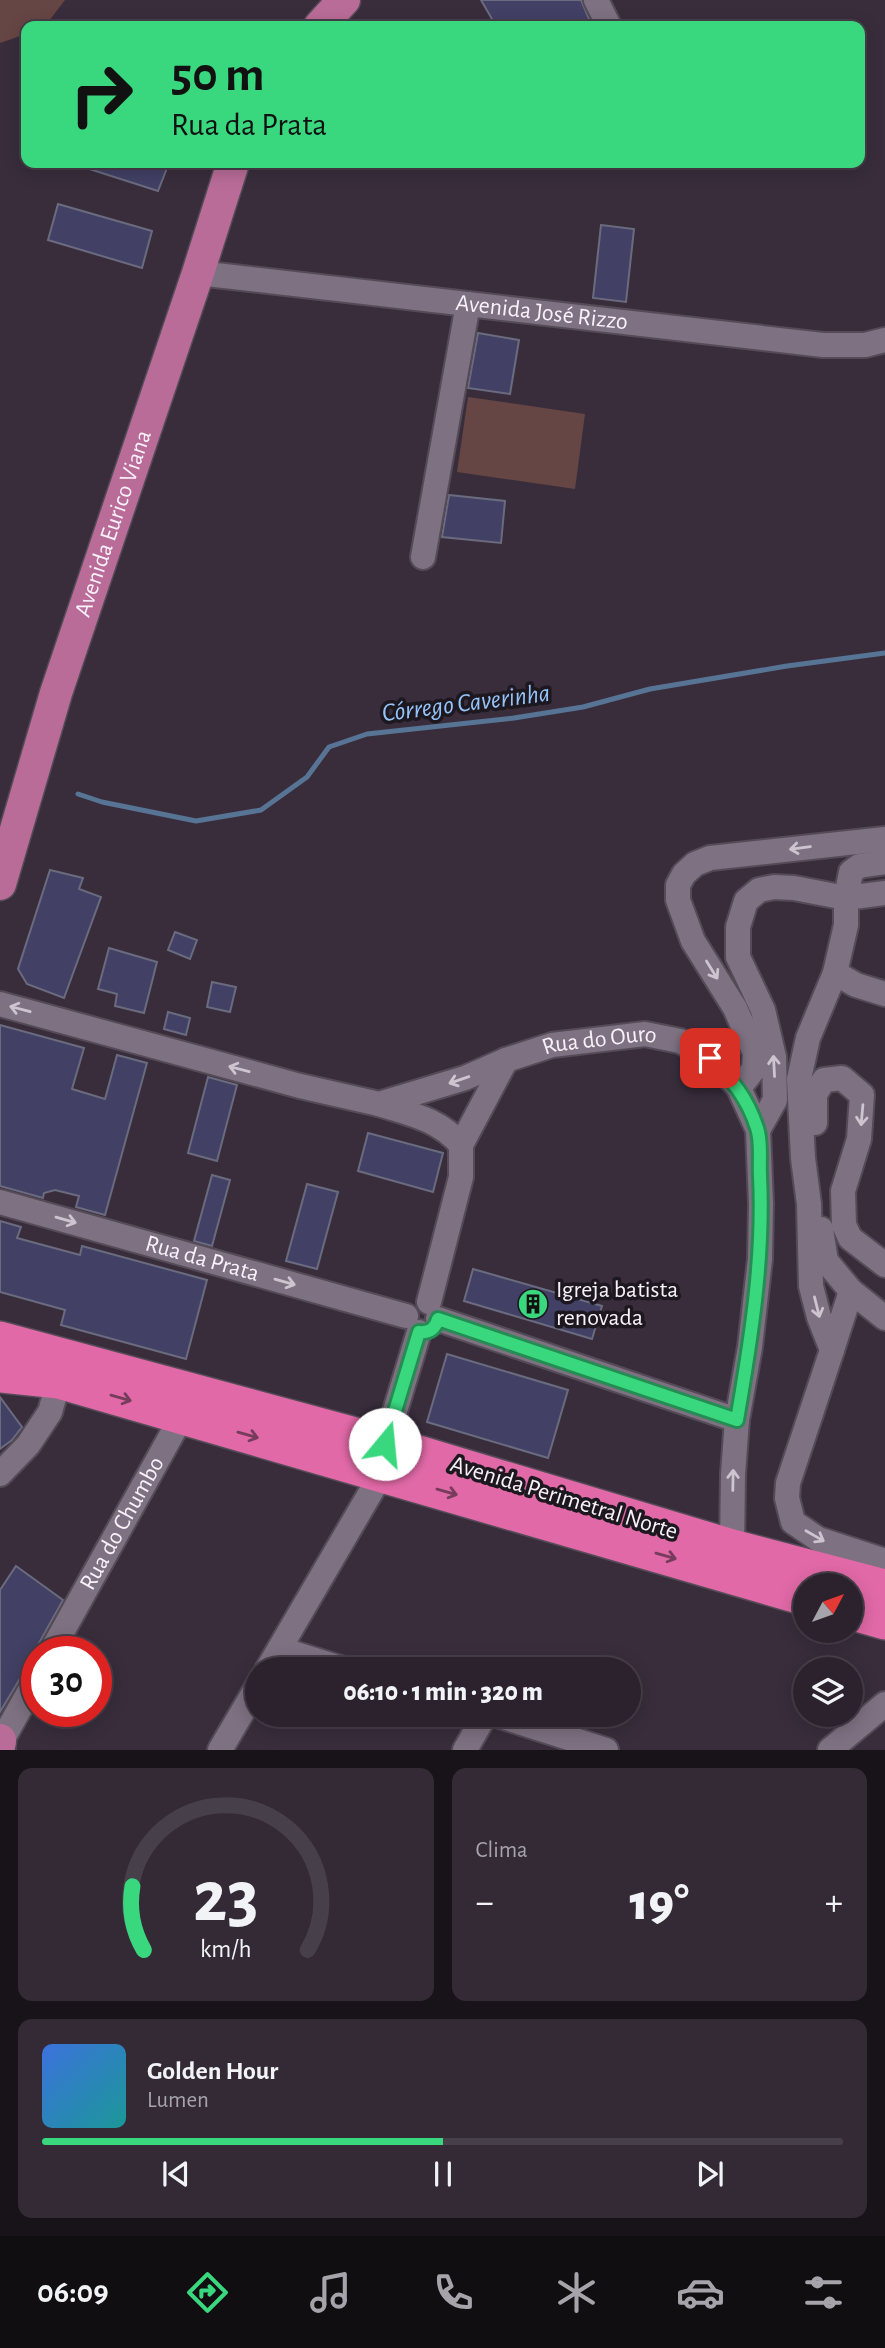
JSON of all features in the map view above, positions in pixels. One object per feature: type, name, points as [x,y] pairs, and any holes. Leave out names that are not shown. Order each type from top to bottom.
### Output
[{"type":"highway","name":"Avenida Perimetral Norte","points":[[0,1340],[185,1404],[384,1459],[885,1588]]},
{"type":"highway","name":"Avenida Perimetral Norte","points":[[0,1374],[59,1380],[185,1404]]},
{"type":"highway","name":"Avenida Perimetral Norte","points":[[384,1459],[793,1593]]},
{"type":"highway","points":[[863,1615],[885,1621]]},
{"type":"main road","points":[[325,21],[344,0]]},
{"type":"main road","name":"Avenida Eurico Viana","points":[[0,884],[56,693],[231,168]]},
{"type":"street","points":[[596,0],[606,21]]},
{"type":"street","name":"Avenida José Rizzo","points":[[198,273],[822,345],[865,345],[885,340]]},
{"type":"street","points":[[423,557],[468,304]]},
{"type":"street","points":[[885,857],[859,866],[851,872],[845,904],[846,925],[835,973],[806,1045],[799,1080],[803,1158],[818,1263],[885,1318]]},
{"type":"street","points":[[739,1088],[754,1069],[755,1053],[735,1008],[693,941],[678,900],[678,885],[684,874],[695,864],[710,858],[885,857]]},
{"type":"street","points":[[758,1130],[775,1100],[774,1057],[763,1010],[738,957],[738,927],[746,901],[759,890],[774,887],[794,888],[845,904],[885,908]]},
{"type":"street","points":[[845,904],[885,892]]},
{"type":"street","points":[[835,973],[856,985],[885,994]]},
{"type":"street","name":"Rua do Ouro","points":[[0,1004],[300,1086],[379,1104],[465,1078],[506,1060],[552,1045],[645,1034],[680,1041],[710,1058],[739,1088],[758,1130],[760,1259],[750,1347],[737,1420],[732,1548]]},
{"type":"street","points":[[806,1045],[862,1095],[859,1139],[843,1191],[844,1225],[850,1238],[885,1265]]},
{"type":"street","points":[[275,1657],[384,1459],[461,1177],[461,1145],[506,1060]]},
{"type":"street","points":[[832,1350],[811,1286],[818,1263],[821,1180],[815,1094],[824,1080],[842,1078]]},
{"type":"street","points":[[379,1104],[429,1121],[449,1131],[461,1145]]},
{"type":"street","name":"Rua da Prata","points":[[0,1202],[423,1318],[737,1420]]},
{"type":"street","points":[[851,1291],[788,1483],[787,1498],[793,1522],[818,1539],[885,1561]]},
{"type":"street","points":[[0,1474],[28,1445],[50,1412],[59,1380]]},
{"type":"street","name":"Rua do Chumbo","points":[[60,1636],[185,1404]]},
{"type":"street","points":[[830,1749],[885,1704]]},
{"type":"street","points":[[3,1749],[0,1741],[21,1705]]},
{"type":"street","points":[[220,1749],[245,1706]]},
{"type":"street","points":[[465,1749],[478,1727]]},
{"type":"street","points":[[535,1727],[606,1749]]},
{"type":"shaded area","points":[[0,0],[65,0],[49,21],[21,21],[21,36],[0,43]]},
{"type":"shaded area","points":[[468,397],[585,414],[575,489],[457,472]]},
{"type":"building","points":[[481,0],[581,0],[590,21],[493,21]]},
{"type":"building","points":[[86,168],[167,168],[158,191]]},
{"type":"building","points":[[58,204],[152,231],[142,268],[48,240]]},
{"type":"building","points":[[601,225],[634,229],[626,302],[593,298]]},
{"type":"building","points":[[478,333],[519,340],[510,394],[468,388]]},
{"type":"building","points":[[449,495],[505,501],[501,543],[442,537]]},
{"type":"building","points":[[50,870],[83,878],[79,889],[101,897],[64,998],[27,984],[18,969]]},
{"type":"building","points":[[175,932],[197,940],[190,959],[168,950]]},
{"type":"building","points":[[109,948],[157,962],[144,1013],[115,1006],[117,994],[98,989]]},
{"type":"building","points":[[212,982],[236,987],[230,1012],[207,1007]]},
{"type":"building","points":[[168,1012],[190,1018],[186,1035],[164,1029]]},
{"type":"building","points":[[0,1025],[84,1048],[72,1089],[105,1099],[117,1055],[147,1063],[105,1215],[76,1207],[79,1196],[55,1190],[44,1193],[43,1198],[0,1186]]},
{"type":"building","points":[[208,1077],[237,1085],[217,1161],[188,1153]]},
{"type":"building","points":[[368,1133],[443,1153],[433,1192],[358,1171]]},
{"type":"building","points":[[212,1175],[230,1180],[212,1246],[194,1241]]},
{"type":"building","points":[[307,1184],[338,1192],[317,1269],[286,1261]]},
{"type":"building","points":[[0,1221],[21,1227],[17,1238],[80,1255],[82,1246],[207,1280],[186,1359],[61,1325],[65,1310],[0,1292]]},
{"type":"building","name":"Igreja batista renovada","points":[[473,1269],[602,1306],[592,1339],[464,1301]]},
{"type":"building","points":[[447,1354],[568,1390],[548,1458],[427,1422]]},
{"type":"building","points":[[0,1397],[22,1427],[12,1440],[0,1449]]},
{"type":"building","points":[[16,1566],[63,1600],[43,1636],[21,1636],[21,1677],[0,1712],[0,1590]]},
{"type":"waterway","name":"Córrego Caverinha","points":[[78,794],[102,802],[196,821],[261,810],[307,777],[329,747],[367,734],[514,718],[583,707],[650,689],[885,653]]},
{"type":"place","name":"Igreja batista renovada","points":[[533,1304]]},
{"type":"route","points":[[385,1444],[419,1332],[429,1331],[438,1319],[737,1420],[750,1347],[760,1259],[758,1130],[739,1088],[710,1058]]}]
